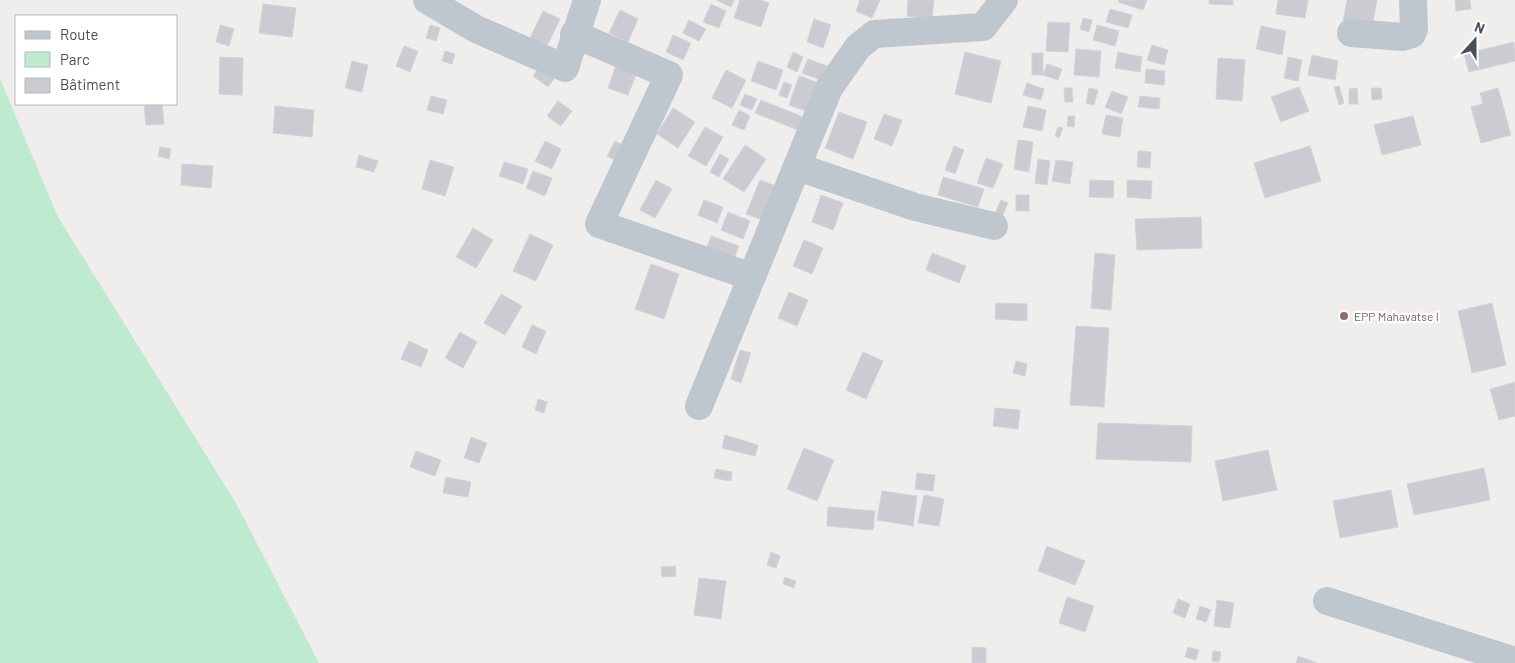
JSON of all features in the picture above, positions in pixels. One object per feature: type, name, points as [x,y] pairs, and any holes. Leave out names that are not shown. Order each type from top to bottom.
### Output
[{"type":"street","points":[[426,0],[476,30],[565,68],[574,34],[587,0]]},
{"type":"street","points":[[699,406],[829,88],[858,47],[874,34],[983,27],[1004,0]]},
{"type":"street","points":[[1351,33],[1403,37],[1412,34],[1414,29],[1414,0]]},
{"type":"street","points":[[574,34],[669,75],[599,224],[752,277]]},
{"type":"street","points":[[798,167],[914,207],[994,226]]},
{"type":"street","points":[[1327,602],[1455,653],[1515,661]]},
{"type":"green space","points":[[0,79],[58,217],[236,503],[319,663],[0,663]]},
{"type":"building","points":[[716,0],[734,0],[731,7]]},
{"type":"building","points":[[740,0],[761,0],[769,3],[761,27],[734,18]]},
{"type":"building","points":[[860,0],[880,0],[872,18],[856,11]]},
{"type":"building","points":[[908,0],[934,0],[932,18],[907,16]]},
{"type":"building","points":[[1119,0],[1147,0],[1143,10],[1118,2]]},
{"type":"building","points":[[1209,0],[1233,0],[1233,5],[1209,4]]},
{"type":"building","points":[[1278,0],[1308,0],[1305,18],[1276,14]]},
{"type":"building","points":[[1347,0],[1377,0],[1372,26],[1343,21]]},
{"type":"building","points":[[1455,0],[1470,0],[1471,9],[1456,11]]},
{"type":"building","points":[[263,4],[296,8],[292,37],[259,33]]},
{"type":"building","points":[[711,4],[726,11],[719,28],[703,22]]},
{"type":"building","points":[[1110,9],[1132,15],[1128,28],[1106,22]]},
{"type":"building","points":[[620,10],[638,19],[628,42],[609,33]]},
{"type":"building","points":[[543,11],[560,19],[547,46],[530,38]]},
{"type":"building","points":[[1083,18],[1092,20],[1089,32],[1080,29]]},
{"type":"building","points":[[814,19],[831,25],[823,48],[807,42]]},
{"type":"building","points":[[689,20],[706,29],[699,41],[683,33]]},
{"type":"building","points":[[1048,22],[1070,23],[1068,52],[1046,51]]},
{"type":"building","points":[[220,25],[234,29],[229,46],[216,42]]},
{"type":"building","points":[[430,25],[440,28],[436,41],[426,38]]},
{"type":"building","points":[[1097,25],[1119,31],[1115,46],[1093,40]]},
{"type":"building","points":[[1261,26],[1286,31],[1282,55],[1256,49]]},
{"type":"building","points":[[673,35],[691,43],[683,60],[666,52]]},
{"type":"building","points":[[1514,42],[1515,61],[1469,72],[1464,54]]},
{"type":"building","points":[[1152,45],[1168,50],[1164,65],[1147,60]]},
{"type":"building","points":[[404,46],[418,51],[410,72],[396,66]]},
{"type":"building","points":[[1076,49],[1101,51],[1099,77],[1074,75]]},
{"type":"building","points":[[445,51],[455,54],[452,64],[442,61]]},
{"type":"building","points":[[793,52],[803,57],[797,72],[787,67]]},
{"type":"building","points":[[965,52],[1001,61],[991,103],[955,94]]},
{"type":"building","points":[[1118,52],[1142,57],[1140,72],[1115,68]]},
{"type":"building","points":[[1032,53],[1043,53],[1043,75],[1032,75]]},
{"type":"building","points":[[1312,55],[1338,61],[1335,80],[1308,75]]},
{"type":"building","points":[[220,57],[243,58],[242,95],[219,94]]},
{"type":"building","points":[[1288,57],[1302,60],[1298,81],[1284,78]]},
{"type":"building","points":[[1218,58],[1245,60],[1242,101],[1216,99]]},
{"type":"building","points":[[618,59],[639,67],[628,95],[608,88]]},
{"type":"building","points":[[808,59],[827,66],[821,80],[802,73]]},
{"type":"building","points":[[352,61],[368,65],[362,92],[345,88]]},
{"type":"building","points":[[758,61],[783,70],[776,90],[751,81]]},
{"type":"building","points":[[1047,64],[1062,69],[1058,80],[1043,75]]},
{"type":"building","points":[[540,66],[555,77],[548,87],[533,76]]},
{"type":"building","points":[[1146,69],[1165,71],[1164,85],[1145,83]]},
{"type":"building","points":[[726,70],[746,80],[732,108],[712,98]]},
{"type":"building","points":[[799,76],[819,83],[809,112],[789,105]]},
{"type":"building","points":[[784,82],[792,85],[787,98],[779,95]]},
{"type":"building","points":[[1027,83],[1044,89],[1041,100],[1023,95]]},
{"type":"building","points":[[1339,86],[1344,103],[1339,105],[1334,87]]},
{"type":"building","points":[[1299,87],[1309,111],[1281,122],[1271,97]]},
{"type":"building","points":[[1064,88],[1072,88],[1073,102],[1065,102]]},
{"type":"building","points":[[1089,88],[1098,90],[1094,105],[1086,103]]},
{"type":"building","points":[[1357,88],[1358,104],[1349,104],[1349,89]]},
{"type":"building","points":[[1371,88],[1381,88],[1382,99],[1372,100]]},
{"type":"building","points":[[1498,88],[1511,135],[1481,143],[1471,107],[1483,104],[1480,93]]},
{"type":"building","points":[[1112,91],[1128,97],[1121,114],[1105,107]]},
{"type":"building","points":[[745,94],[757,99],[752,110],[740,105]]},
{"type":"building","points":[[431,96],[447,100],[443,114],[427,110]]},
{"type":"building","points":[[1140,96],[1160,98],[1159,109],[1138,107]]},
{"type":"building","points":[[761,100],[803,117],[798,130],[755,113]]},
{"type":"building","points":[[558,101],[572,111],[561,126],[547,116]]},
{"type":"building","points":[[144,105],[162,105],[164,124],[146,125]]},
{"type":"building","points":[[275,106],[314,110],[312,137],[273,133]]},
{"type":"building","points":[[1028,106],[1046,110],[1042,131],[1023,127]]},
{"type":"building","points":[[673,108],[695,122],[678,148],[657,134]]},
{"type":"building","points":[[739,110],[750,116],[744,130],[732,125]]},
{"type":"building","points":[[839,112],[867,122],[853,159],[825,148]]},
{"type":"building","points":[[884,114],[902,120],[892,146],[874,139]]},
{"type":"building","points":[[1106,115],[1123,118],[1120,137],[1102,134]]},
{"type":"building","points":[[1068,116],[1075,116],[1074,127],[1067,126]]},
{"type":"building","points":[[1413,116],[1421,145],[1382,155],[1374,125]]},
{"type":"building","points":[[705,127],[723,137],[706,166],[688,156]]},
{"type":"building","points":[[1058,127],[1063,128],[1059,138],[1055,136]]},
{"type":"building","points":[[1018,140],[1033,142],[1029,172],[1014,169]]},
{"type":"building","points":[[545,141],[561,149],[552,169],[535,161]]},
{"type":"building","points":[[615,141],[628,148],[620,163],[607,156]]},
{"type":"building","points":[[745,145],[766,159],[744,192],[723,179]]},
{"type":"building","points":[[954,146],[964,150],[955,174],[945,170]]},
{"type":"building","points":[[1310,146],[1321,181],[1265,198],[1254,163]]},
{"type":"building","points":[[160,147],[171,149],[169,159],[158,156]]},
{"type":"building","points":[[1138,151],[1151,152],[1150,168],[1137,167]]},
{"type":"building","points":[[720,154],[729,159],[719,177],[710,172]]},
{"type":"building","points":[[359,155],[378,161],[374,172],[356,167]]},
{"type":"building","points":[[986,158],[1003,164],[993,188],[977,183]]},
{"type":"building","points":[[1038,159],[1050,161],[1047,185],[1035,183]]},
{"type":"building","points":[[430,160],[454,167],[445,196],[422,189]]},
{"type":"building","points":[[1056,160],[1073,162],[1070,184],[1052,181]]},
{"type":"building","points":[[504,162],[528,169],[523,184],[499,176]]},
{"type":"building","points":[[182,164],[213,166],[211,188],[181,185]]},
{"type":"building","points":[[533,171],[552,178],[545,196],[526,188]]},
{"type":"building","points":[[943,177],[984,189],[978,207],[938,195]]},
{"type":"building","points":[[656,180],[672,189],[655,218],[640,210]]},
{"type":"building","points":[[760,180],[776,186],[762,220],[746,214]]},
{"type":"building","points":[[1090,180],[1114,181],[1113,198],[1089,197]]},
{"type":"building","points":[[1127,180],[1152,181],[1151,199],[1127,197]]},
{"type":"building","points":[[821,195],[843,203],[833,230],[812,222]]},
{"type":"building","points":[[1016,195],[1029,195],[1029,211],[1016,211]]},
{"type":"building","points":[[704,200],[723,207],[717,223],[698,215]]},
{"type":"building","points":[[1001,200],[1008,203],[1001,219],[994,216]]},
{"type":"building","points":[[728,212],[750,221],[743,239],[721,230]]},
{"type":"building","points":[[1201,217],[1202,248],[1137,250],[1135,219]]},
{"type":"building","points":[[473,228],[493,240],[476,268],[456,257]]},
{"type":"building","points":[[530,234],[553,245],[536,281],[513,271]]},
{"type":"building","points":[[711,236],[739,246],[733,261],[706,250]]},
{"type":"building","points":[[804,240],[823,248],[812,274],[793,266]]},
{"type":"building","points":[[932,253],[966,266],[959,283],[926,270]]},
{"type":"building","points":[[1095,253],[1115,255],[1111,310],[1091,308]]},
{"type":"building","points":[[651,264],[679,274],[664,319],[635,309]]},
{"type":"building","points":[[789,292],[808,300],[797,326],[778,318]]},
{"type":"building","points":[[501,294],[522,306],[505,335],[484,323]]},
{"type":"building","points":[[996,303],[1027,304],[1027,321],[995,319]]},
{"type":"building","points":[[1492,303],[1506,365],[1472,373],[1458,311]]},
{"type":"building","points":[[532,325],[546,331],[536,354],[522,347]]},
{"type":"building","points":[[1076,326],[1109,328],[1104,407],[1070,405]]},
{"type":"building","points":[[460,332],[477,342],[463,368],[445,358]]},
{"type":"building","points":[[409,341],[428,350],[421,367],[401,359]]},
{"type":"building","points":[[740,350],[751,353],[741,383],[731,379]]},
{"type":"building","points":[[863,352],[883,361],[866,399],[846,390]]},
{"type":"building","points":[[1016,361],[1027,364],[1025,376],[1013,373]]},
{"type":"building","points":[[1515,382],[1515,416],[1499,420],[1490,389]]},
{"type":"building","points":[[538,399],[547,402],[544,413],[535,410]]},
{"type":"building","points":[[995,408],[1020,410],[1018,429],[993,426]]},
{"type":"building","points":[[1098,423],[1192,426],[1191,462],[1096,459]]},
{"type":"building","points":[[725,435],[758,445],[755,456],[722,448]]},
{"type":"building","points":[[471,437],[487,443],[479,463],[464,458]]},
{"type":"building","points":[[804,448],[834,460],[817,501],[787,489]]},
{"type":"building","points":[[1268,450],[1277,490],[1223,501],[1215,461]]},
{"type":"building","points":[[416,451],[441,460],[435,476],[410,467]]},
{"type":"building","points":[[1484,468],[1490,500],[1414,515],[1407,484]]},
{"type":"building","points":[[716,469],[732,472],[731,481],[714,478]]},
{"type":"building","points":[[917,473],[935,475],[933,491],[915,489]]},
{"type":"building","points":[[446,477],[471,482],[468,497],[443,493]]},
{"type":"building","points":[[1391,490],[1398,527],[1340,538],[1333,501]]},
{"type":"building","points":[[882,491],[917,496],[913,526],[877,520]]},
{"type":"building","points":[[924,495],[944,499],[939,526],[918,523]]},
{"type":"building","points":[[828,507],[875,511],[873,530],[827,526]]},
{"type":"building","points":[[1047,546],[1085,561],[1075,585],[1038,571]]},
{"type":"building","points":[[771,552],[780,556],[776,568],[767,565]]},
{"type":"building","points":[[675,566],[676,576],[662,577],[661,567]]},
{"type":"building","points":[[785,577],[796,581],[794,588],[783,584]]},
{"type":"building","points":[[699,578],[726,581],[721,619],[694,615]]},
{"type":"building","points":[[1067,597],[1094,606],[1085,632],[1059,623]]},
{"type":"building","points":[[1178,599],[1190,604],[1185,618],[1173,613]]},
{"type":"building","points":[[1217,600],[1234,603],[1230,628],[1214,626]]},
{"type":"building","points":[[1200,606],[1211,610],[1206,622],[1196,619]]},
{"type":"building","points":[[972,647],[986,648],[986,663],[972,663]]},
{"type":"building","points":[[1188,647],[1199,650],[1196,660],[1185,657]]},
{"type":"building","points":[[1213,651],[1221,652],[1219,662],[1212,661]]},
{"type":"building","points":[[1298,656],[1317,663],[1296,663]]},
{"type":"place","name":"EPP Mahavatse I","points":[[1344,316]]}]
